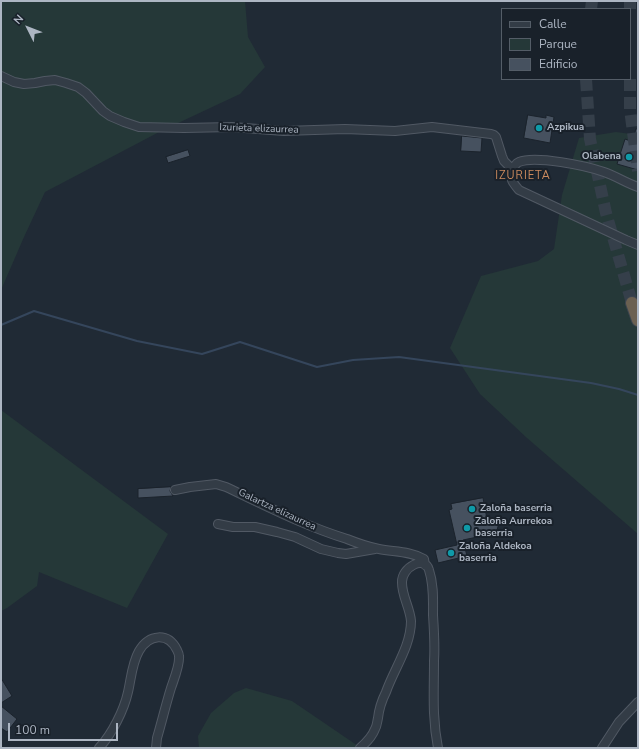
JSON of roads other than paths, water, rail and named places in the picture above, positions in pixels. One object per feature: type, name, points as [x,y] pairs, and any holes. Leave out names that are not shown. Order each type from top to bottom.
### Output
[{"type":"highway","points":[[632,303],[638,320]]},
{"type":"street","name":"Izurieta elizaurrea","points":[[1,76],[14,82],[24,84],[56,80],[78,87],[110,116],[140,127],[225,127],[275,131],[344,129],[389,132],[432,127],[491,134],[496,137],[504,161],[512,169]]},
{"type":"street","points":[[638,187],[606,172],[593,168],[549,160],[526,160],[518,162],[512,169],[511,173],[511,179],[519,190],[638,245]]},
{"type":"street","name":"Galartza elizaurrea","points":[[175,490],[216,484],[226,486],[291,518],[322,531],[378,549],[410,553],[424,558],[425,565],[430,571],[432,588],[434,718],[438,748]]},
{"type":"street","name":"Galartza elizaurrea","points":[[218,524],[233,527],[255,527],[277,532],[295,537],[321,549],[338,553],[346,554],[378,549]]},
{"type":"street","points":[[360,748],[372,737],[385,692],[402,657],[408,639],[411,621],[402,585],[403,574],[410,566],[421,563],[425,565]]},
{"type":"street","points":[[99,748],[119,716],[128,694],[135,659],[139,651],[150,640],[160,637],[169,640],[180,654],[177,670],[157,738],[156,748]]},
{"type":"street","points":[[602,748],[619,722],[638,702]]},
{"type":"waterway","points":[[1,325],[34,311],[137,341],[202,354],[240,342],[317,367],[353,360],[399,357],[591,383],[638,395]]},
{"type":"tunnel","points":[[591,8],[592,1]]},
{"type":"tunnel","points":[[630,1],[630,8]]},
{"type":"tunnel","points":[[586,80],[590,139],[606,213],[632,303]]},
{"type":"tunnel","points":[[630,80],[630,109],[638,171]]},
{"type":"place","name":"Azpikua","points":[[539,128]]},
{"type":"place","name":"Olabena","points":[[629,157]]},
{"type":"place","name":"Zaloña baserria","points":[[472,509]]},
{"type":"place","name":"Zaloña Aurrekoa baserria","points":[[467,528]]},
{"type":"place","name":"Zaloña Aldekoa baserria","points":[[451,553]]},
{"type":"district","name":"IZURIETA","points":[[523,176]]}]
